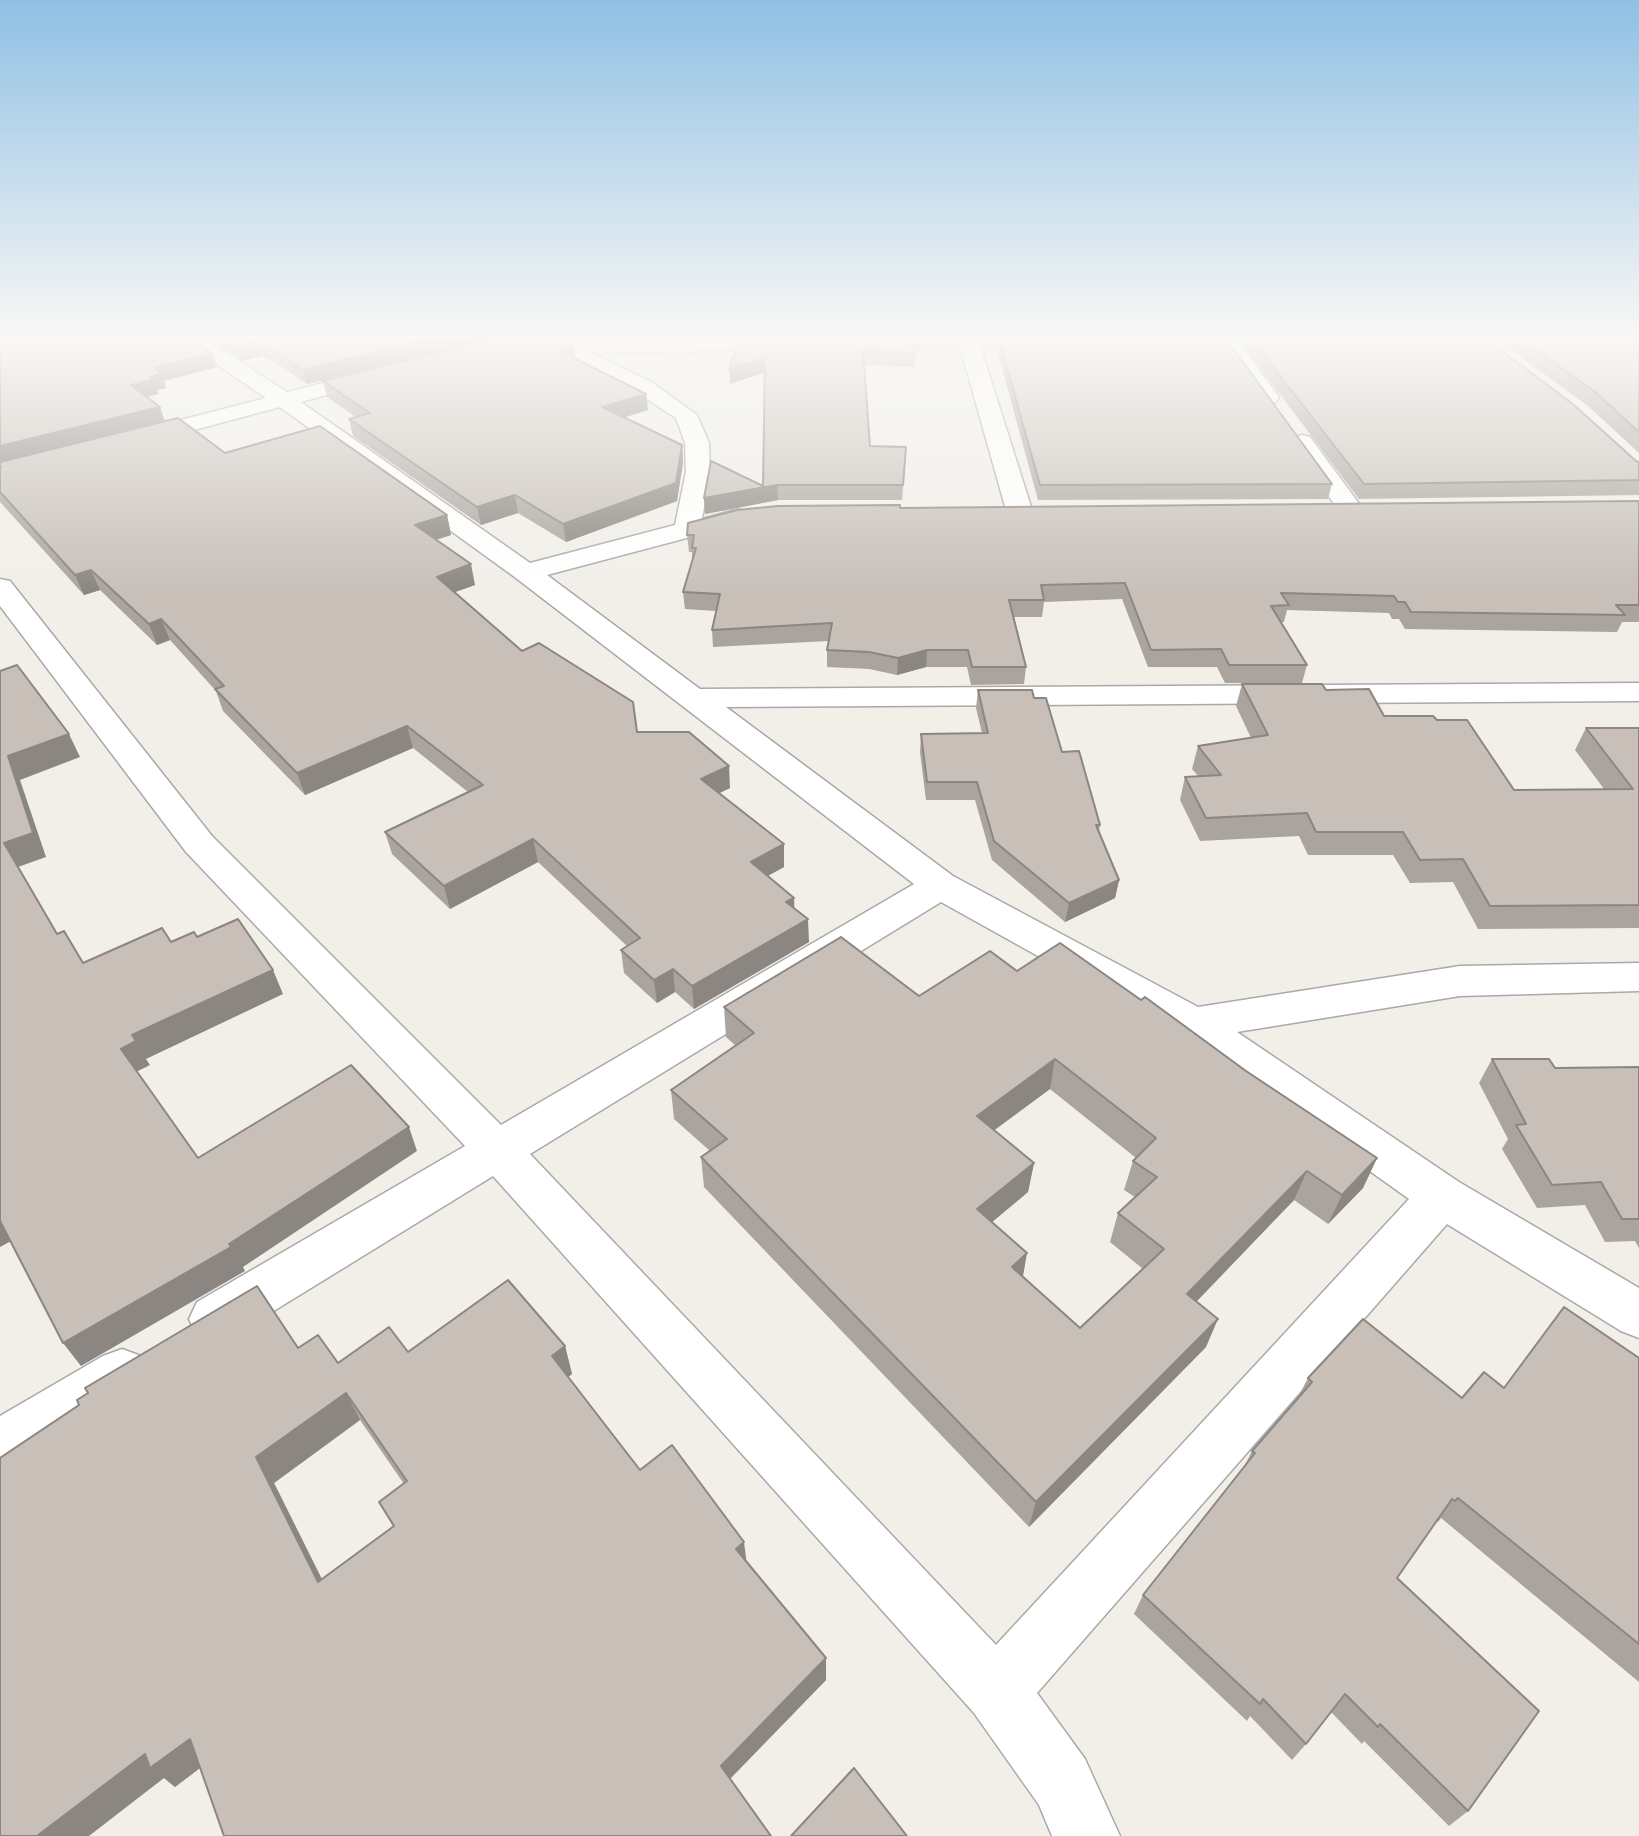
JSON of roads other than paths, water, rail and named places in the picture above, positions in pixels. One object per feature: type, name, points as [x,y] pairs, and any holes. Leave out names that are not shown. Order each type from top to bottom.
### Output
[{"type":"street","points":[[122,442],[203,422]]},
{"type":"street","points":[[314,422],[526,572],[940,885],[1193,1023],[1442,1196],[1639,1315]]},
{"type":"street","points":[[687,530],[698,472],[697,443],[689,422]]},
{"type":"street","points":[[993,422],[1019,510]]},
{"type":"street","points":[[1287,422],[1351,510]]},
{"type":"street","points":[[992,510],[1047,510]]},
{"type":"street","points":[[1324,510],[1379,510]]},
{"type":"street","points":[[526,572],[736,517],[764,513]]},
{"type":"street","points":[[0,587],[199,844],[498,1151],[996,1691],[1062,1782],[1086,1836]]},
{"type":"street","points":[[692,698],[1639,692]]},
{"type":"street","points":[[0,1447],[940,885]]},
{"type":"street","points":[[1193,1023],[1460,981],[1639,977]]},
{"type":"street","points":[[996,1691],[1442,1196]]}]
